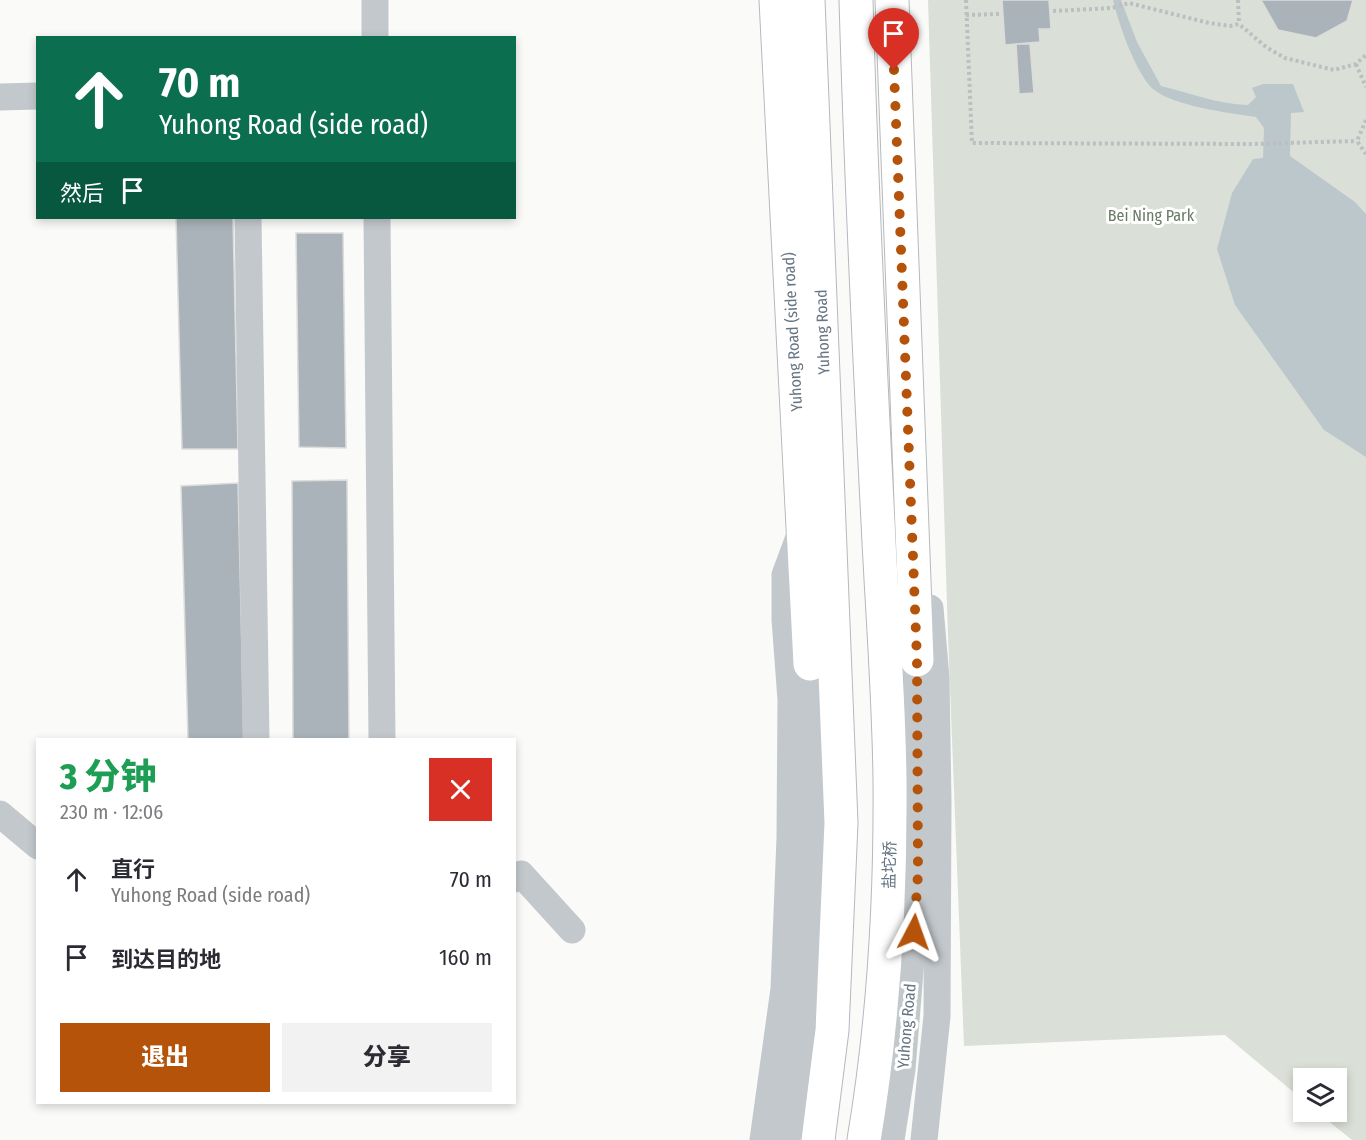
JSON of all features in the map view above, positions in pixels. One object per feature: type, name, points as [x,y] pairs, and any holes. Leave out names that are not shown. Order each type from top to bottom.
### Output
[{"type":"main road","name":"Yuhong Road (side road)","points":[[776,0],[802,528],[823,664]]},
{"type":"main road","name":"Yuhong Road","points":[[808,0],[823,664]]},
{"type":"main road","name":"盐坨桥","points":[[856,0],[863,235],[890,779],[888,918],[878,1042],[864,1140]]},
{"type":"main road","points":[[892,0],[917,660]]},
{"type":"main road","points":[[818,1140],[832,1030],[841,834],[823,664]]},
{"type":"street","points":[[375,0],[375,36]]},
{"type":"street","points":[[0,97],[36,96]]},
{"type":"street","points":[[248,219],[256,738]]},
{"type":"street","points":[[377,219],[382,738]]},
{"type":"street","points":[[911,514],[927,572],[936,678],[937,1016],[924,1140]]},
{"type":"street","points":[[763,1140],[784,989],[790,838],[791,712],[785,575],[802,528]]},
{"type":"street","name":"Yuhong Road","points":[[891,1140],[902,1069],[918,874],[917,660]]},
{"type":"street","name":"Yuhong Road","points":[[787,1140],[799,1064],[812,875],[814,773],[823,664]]},
{"type":"street","points":[[0,814],[36,844]]},
{"type":"street","points":[[516,878],[521,874],[572,930]]},
{"type":"path","points":[[966,0],[972,143],[1252,144],[1357,141]]},
{"type":"path","points":[[1238,0],[1239,24],[1266,47],[1285,58],[1334,70],[1356,64],[1366,55]]},
{"type":"path","points":[[1053,10],[1112,8],[1129,3],[1220,25],[1239,24]]},
{"type":"path","points":[[966,15],[999,14]]},
{"type":"path","points":[[1356,64],[1366,87]]},
{"type":"path","points":[[1357,141],[1366,120]]},
{"type":"path","points":[[1357,141],[1366,154]]},
{"type":"green space","name":"Bei Ning Park","points":[[928,0],[1366,0],[1366,1140],[1352,1140],[1330,1122],[1347,1122],[1347,1068],[1293,1068],[1293,1092],[1225,1035],[964,1046],[948,636]]},
{"type":"shaded area","points":[[1113,0],[1121,0],[1137,42],[1161,86],[1214,100],[1248,105],[1256,97],[1252,88],[1263,84],[1293,84],[1304,112],[1291,113],[1290,156],[1355,202],[1366,214],[1366,457],[1324,430],[1235,305],[1217,249],[1232,193],[1253,159],[1263,158],[1264,128],[1256,117],[1187,104],[1162,95],[1153,89],[1134,60]]},
{"type":"building","points":[[1002,0],[1049,0],[1051,29],[1039,29],[1040,42],[1005,45]]},
{"type":"building","points":[[1261,0],[1353,0],[1347,21],[1316,38],[1278,30]]},
{"type":"building","points":[[1016,44],[1030,44],[1034,93],[1019,94]]},
{"type":"building","points":[[176,219],[233,219],[238,449],[182,449]]},
{"type":"building","points":[[296,233],[343,233],[346,448],[299,447]]},
{"type":"building","points":[[347,480],[349,738],[293,738],[292,481]]},
{"type":"building","points":[[238,483],[244,738],[188,738],[181,486]]},
{"type":"route","points":[[894,70],[917,660],[918,874],[914,932]]}]
